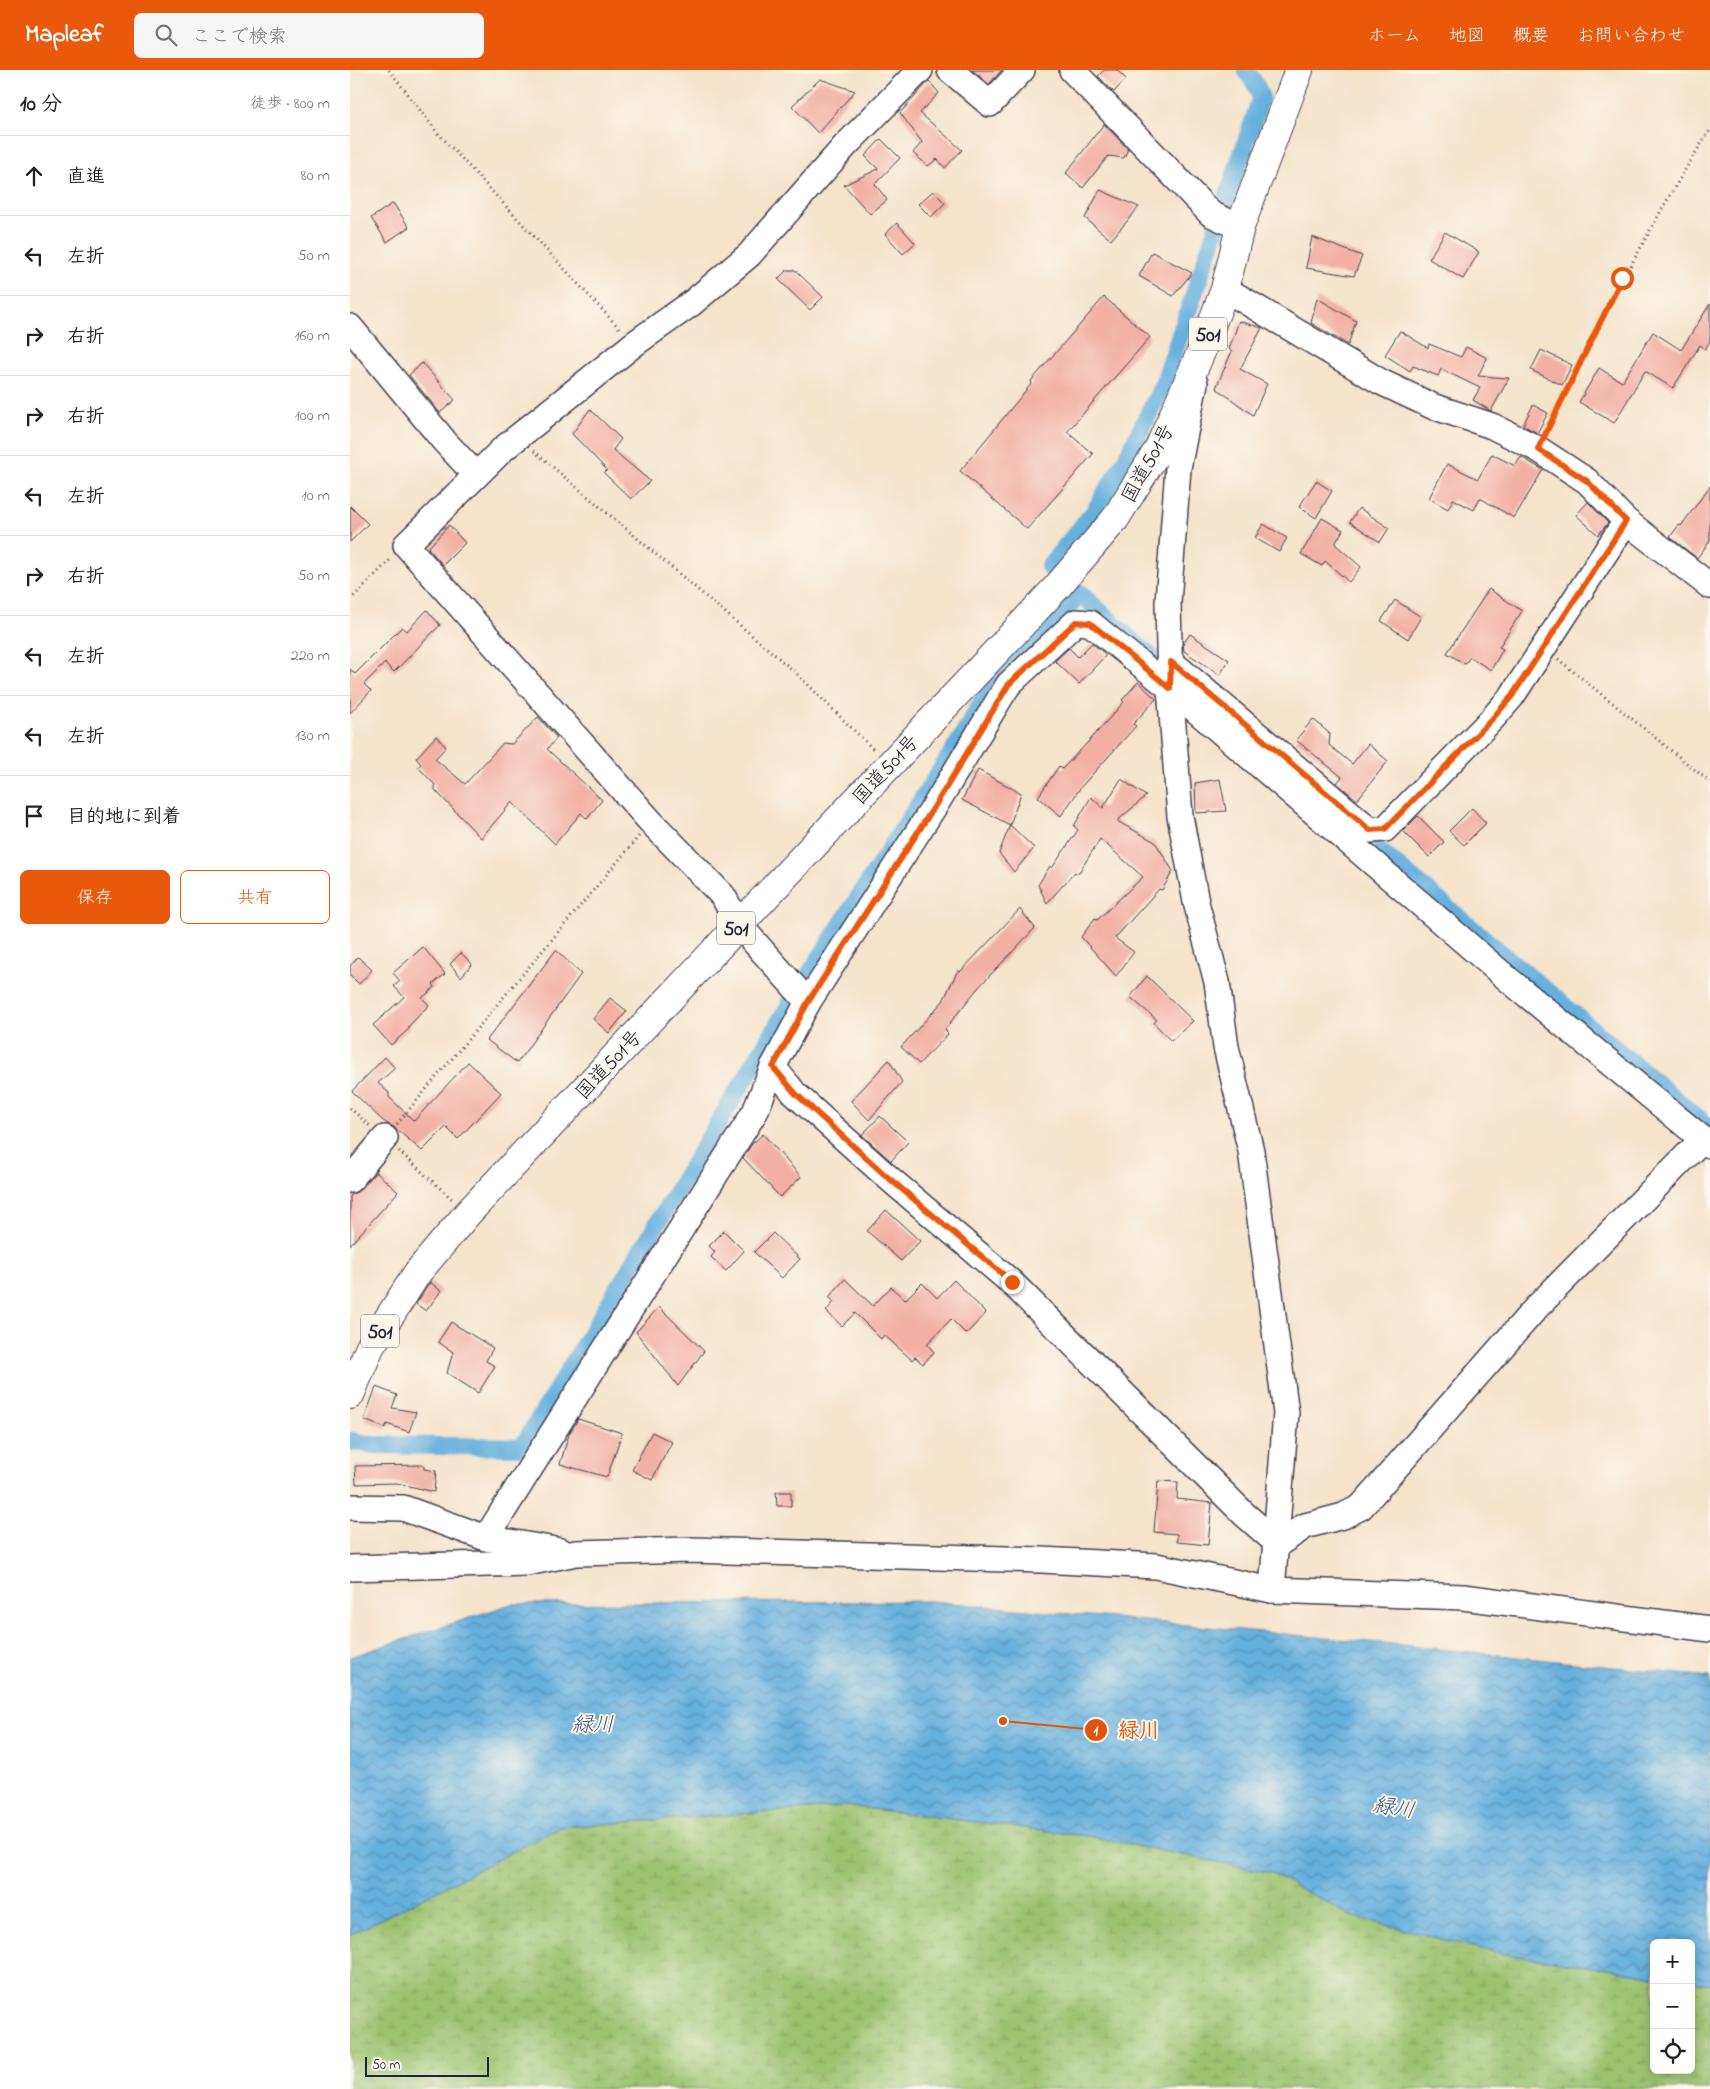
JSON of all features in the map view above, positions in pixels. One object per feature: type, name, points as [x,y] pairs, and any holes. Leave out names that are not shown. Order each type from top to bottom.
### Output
[{"type":"highway","name":"国道501号","points":[[350,1395],[370,1347],[418,1272],[468,1213],[1062,581],[1115,519],[1158,450],[1201,352],[1224,289],[1226,221],[1299,70]]},
{"type":"street","points":[[802,996],[739,925],[723,896],[651,822],[406,545],[476,475],[519,436],[634,344],[692,303],[749,254],[845,146],[920,70]]},
{"type":"street","points":[[950,70],[990,104],[1022,70]]},
{"type":"street","points":[[1072,70],[1226,221]]},
{"type":"street","points":[[1224,289],[1381,382],[1432,406],[1492,426],[1538,449],[1587,481],[1626,521],[1710,586]]},
{"type":"street","points":[[350,327],[444,442],[476,475]]},
{"type":"street","points":[[1201,352],[1178,468],[1168,602],[1171,662],[1170,688],[1180,816],[1196,902],[1217,982],[1226,1047],[1251,1152],[1286,1413],[1278,1544],[1272,1590]]},
{"type":"street","points":[[1171,662],[1370,830],[1385,829],[1512,696],[1626,521]]},
{"type":"street","points":[[486,1538],[755,1112],[802,996],[936,804],[1009,684],[1076,622],[1090,623],[1170,688],[1509,980],[1706,1142],[1536,1308],[1361,1507],[1342,1516],[1306,1526],[1278,1544]]},
{"type":"street","points":[[773,1067],[796,1094],[884,1174],[1012,1282],[1244,1514],[1278,1544]]},
{"type":"street","points":[[350,1180],[385,1138]]},
{"type":"street","points":[[350,1507],[402,1508],[486,1538],[576,1553]]},
{"type":"street","points":[[350,1568],[527,1563],[576,1553],[691,1550],[1041,1560],[1156,1566],[1272,1590],[1463,1597],[1710,1629]]},
{"type":"path","points":[[389,70],[437,132],[634,344]]},
{"type":"path","points":[[1538,449],[1622,278],[1677,181],[1710,130]]},
{"type":"path","points":[[519,436],[546,462],[794,671],[889,764]]},
{"type":"path","points":[[350,600],[406,545]]},
{"type":"path","points":[[1544,647],[1710,782]]},
{"type":"path","points":[[385,1138],[651,822]]},
{"type":"path","points":[[350,1108],[468,1213]]},
{"type":"green space","points":[[848,1806],[1088,1836],[1273,1873],[1350,1916],[1497,1953],[1650,1975],[1650,2074],[1695,2074],[1695,1983],[1710,1985],[1710,2089],[350,2089],[350,1935],[561,1827]]},
{"type":"water","points":[[931,1601],[1412,1646],[1710,1677],[1710,1985],[1695,1983],[1695,1939],[1650,1939],[1650,1975],[1497,1953],[1350,1916],[1272,1873],[1088,1836],[848,1806],[561,1827],[350,1935],[350,1657],[511,1604]]},
{"type":"building","points":[[972,70],[1002,70],[989,84]]},
{"type":"building","points":[[1104,70],[1117,70],[1126,79],[1114,92],[1098,76]]},
{"type":"building","points":[[820,79],[855,91],[818,133],[792,106]]},
{"type":"building","points":[[929,81],[939,93],[920,113],[962,150],[945,168],[937,159],[928,166],[913,153],[922,142],[900,113]]},
{"type":"building","points":[[1104,124],[1128,149],[1124,158],[1108,156],[1083,188],[1066,173]]},
{"type":"building","points":[[881,139],[900,158],[875,184],[887,200],[870,214],[844,185],[878,169],[865,156]]},
{"type":"building","points":[[1100,190],[1139,207],[1111,240],[1085,218]]},
{"type":"building","points":[[933,191],[945,203],[931,217],[918,204]]},
{"type":"building","points":[[393,203],[409,227],[387,242],[371,218]]},
{"type":"building","points":[[897,223],[915,243],[903,254],[885,234]]},
{"type":"building","points":[[1445,232],[1479,252],[1463,279],[1429,259]]},
{"type":"building","points":[[1312,237],[1362,256],[1354,276],[1306,268]]},
{"type":"building","points":[[1152,252],[1192,273],[1173,296],[1139,276]]},
{"type":"building","points":[[787,270],[795,270],[823,297],[810,310],[778,279]]},
{"type":"building","points":[[1104,297],[1150,337],[1067,432],[1093,454],[1027,529],[960,471],[1032,383],[1031,381]]},
{"type":"building","points":[[1317,298],[1356,321],[1348,345],[1311,323]]},
{"type":"building","points":[[1710,304],[1710,341],[1705,349],[1700,345],[1673,388],[1645,371],[1614,423],[1579,402],[1599,368],[1622,382],[1653,332],[1681,350]]},
{"type":"building","points":[[1239,321],[1262,328],[1240,369],[1267,384],[1253,415],[1216,388],[1232,351],[1229,349]]},
{"type":"building","points":[[1400,331],[1428,348],[1429,344],[1461,357],[1466,347],[1487,358],[1478,376],[1509,378],[1491,411],[1473,400],[1480,388],[1441,369],[1438,376],[1413,366],[1410,371],[1385,355]]},
{"type":"building","points":[[1541,350],[1572,365],[1562,385],[1531,370]]},
{"type":"building","points":[[422,363],[455,400],[440,413],[409,375]]},
{"type":"building","points":[[1533,405],[1548,413],[1537,433],[1523,425]]},
{"type":"building","points":[[590,409],[621,439],[613,450],[650,481],[631,499],[604,473],[607,470],[572,434]]},
{"type":"building","points":[[1492,454],[1515,466],[1521,457],[1543,470],[1514,518],[1480,498],[1474,510],[1453,499],[1448,509],[1429,498],[1447,464],[1478,479]]},
{"type":"building","points":[[1316,481],[1332,491],[1316,518],[1299,507]]},
{"type":"building","points":[[1710,486],[1710,541],[1697,558],[1670,537],[1679,525],[1681,526]]},
{"type":"building","points":[[1588,502],[1608,523],[1598,535],[1576,515]]},
{"type":"building","points":[[350,506],[368,524],[350,542]]},
{"type":"building","points":[[1359,508],[1389,528],[1380,542],[1350,522]]},
{"type":"building","points":[[1322,518],[1343,530],[1335,544],[1361,567],[1349,582],[1325,561],[1322,566],[1301,554]]},
{"type":"building","points":[[1263,524],[1287,538],[1279,552],[1255,538]]},
{"type":"building","points":[[449,525],[465,543],[443,565],[428,548]]},
{"type":"building","points":[[1489,589],[1522,611],[1499,647],[1503,649],[1491,670],[1470,657],[1465,664],[1447,653]]},
{"type":"building","points":[[1395,600],[1421,617],[1408,639],[1381,621]]},
{"type":"building","points":[[427,610],[440,625],[394,672],[385,663],[364,684],[371,691],[350,713],[350,669],[355,674],[402,627],[407,631]]},
{"type":"building","points":[[1190,634],[1229,660],[1220,675],[1184,651],[1183,644]]},
{"type":"building","points":[[1092,643],[1106,655],[1079,684],[1055,661],[1069,648],[1078,657]]},
{"type":"building","points":[[1138,682],[1156,699],[1133,724],[1136,726],[1081,787],[1061,816],[1038,797],[1059,766],[1062,769],[1089,741],[1124,702],[1122,700]]},
{"type":"building","points":[[538,717],[557,738],[547,749],[602,800],[587,819],[581,813],[555,844],[512,802],[481,838],[435,790],[435,785],[418,767],[421,764],[416,758],[436,736],[446,747],[435,759],[465,784],[503,743],[512,744]]},
{"type":"building","points":[[1313,719],[1330,734],[1329,745],[1352,764],[1368,744],[1388,761],[1357,800],[1337,783],[1342,777],[1296,740]]},
{"type":"building","points":[[978,770],[1021,793],[1010,825],[962,800]]},
{"type":"building","points":[[1121,779],[1146,796],[1117,821],[1155,842],[1173,871],[1162,890],[1159,889],[1115,938],[1134,952],[1116,976],[1081,937],[1095,918],[1097,920],[1143,877],[1100,839],[1078,874],[1075,872],[1047,903],[1038,885],[1078,830],[1074,826],[1091,797],[1103,808]]},
{"type":"building","points":[[1220,779],[1226,811],[1196,813],[1195,783]]},
{"type":"building","points":[[1472,808],[1486,823],[1464,845],[1449,831]]},
{"type":"building","points":[[1418,816],[1444,842],[1429,857],[1403,831]]},
{"type":"building","points":[[1010,825],[1034,848],[1014,872],[999,853]]},
{"type":"building","points":[[1020,909],[1035,928],[978,988],[945,1029],[948,1034],[919,1064],[901,1047],[943,1001],[958,970],[960,972]]},
{"type":"building","points":[[423,947],[445,974],[433,984],[435,987],[422,998],[429,1005],[408,1027],[410,1028],[391,1045],[373,1025],[404,997],[394,986],[400,981],[393,973]]},
{"type":"building","points":[[556,950],[581,974],[517,1063],[487,1040]]},
{"type":"building","points":[[461,953],[472,964],[461,977],[450,964]]},
{"type":"building","points":[[358,957],[372,970],[359,984],[350,975],[350,966]]},
{"type":"building","points":[[1147,976],[1193,1021],[1171,1041],[1154,1023],[1157,1020],[1130,997]]},
{"type":"building","points":[[610,998],[627,1011],[609,1033],[593,1019]]},
{"type":"building","points":[[385,1057],[395,1068],[378,1083],[389,1093],[389,1097],[414,1121],[468,1062],[501,1093],[458,1139],[446,1127],[422,1151],[394,1127],[383,1121],[352,1091]]},
{"type":"building","points":[[889,1060],[902,1082],[869,1120],[851,1101]]},
{"type":"building","points":[[880,1116],[908,1142],[891,1161],[862,1135]]},
{"type":"building","points":[[763,1134],[801,1177],[780,1197],[743,1158],[751,1145]]},
{"type":"building","points":[[376,1172],[398,1192],[350,1245],[350,1196],[361,1189]]},
{"type":"building","points":[[886,1210],[920,1241],[901,1261],[867,1231]]},
{"type":"building","points":[[724,1231],[744,1251],[726,1271],[711,1257],[715,1252],[709,1246]]},
{"type":"building","points":[[773,1233],[800,1259],[782,1278],[754,1252]]},
{"type":"building","points":[[845,1279],[873,1306],[891,1287],[905,1300],[922,1283],[937,1298],[954,1280],[986,1313],[966,1334],[951,1319],[927,1344],[934,1352],[923,1364],[915,1357],[912,1360],[884,1335],[881,1339],[855,1313],[842,1326],[826,1311],[834,1302],[829,1297]]},
{"type":"building","points":[[430,1282],[441,1291],[426,1311],[416,1304]]},
{"type":"building","points":[[659,1307],[704,1351],[678,1386],[636,1332]]},
{"type":"building","points":[[451,1322],[493,1348],[486,1361],[495,1366],[478,1393],[447,1373],[453,1352],[438,1342]]},
{"type":"building","points":[[376,1387],[397,1395],[392,1408],[416,1412],[409,1432],[387,1424],[385,1428],[364,1420]]},
{"type":"building","points":[[578,1419],[622,1433],[607,1477],[560,1464],[569,1434]]},
{"type":"building","points":[[652,1432],[672,1442],[652,1480],[632,1470]]},
{"type":"building","points":[[424,1465],[424,1469],[436,1471],[434,1492],[397,1483],[356,1484],[355,1466]]},
{"type":"building","points":[[1158,1481],[1178,1482],[1177,1499],[1212,1503],[1208,1545],[1177,1542],[1177,1534],[1154,1532]]},
{"type":"building","points":[[776,1492],[791,1492],[791,1506],[777,1506]]},
{"type":"waterway","points":[[1152,658],[1049,566],[1094,512],[1126,459],[1163,385],[1261,98],[1256,85],[1246,70]]},
{"type":"waterway","points":[[350,1441],[374,1445],[522,1447],[792,1001],[962,737],[989,688],[1081,594]]},
{"type":"waterway","points":[[1351,827],[1710,1128]]},
{"type":"place","name":"緑川","points":[[1003,1721]]},
{"type":"route","points":[[1012,1282],[884,1174],[796,1094],[773,1067],[808,1002],[936,804],[1009,684],[1076,622],[1090,623],[1170,688],[1171,662],[1278,750],[1370,830],[1385,829],[1512,696],[1626,521],[1587,481],[1538,449],[1622,278]]}]
